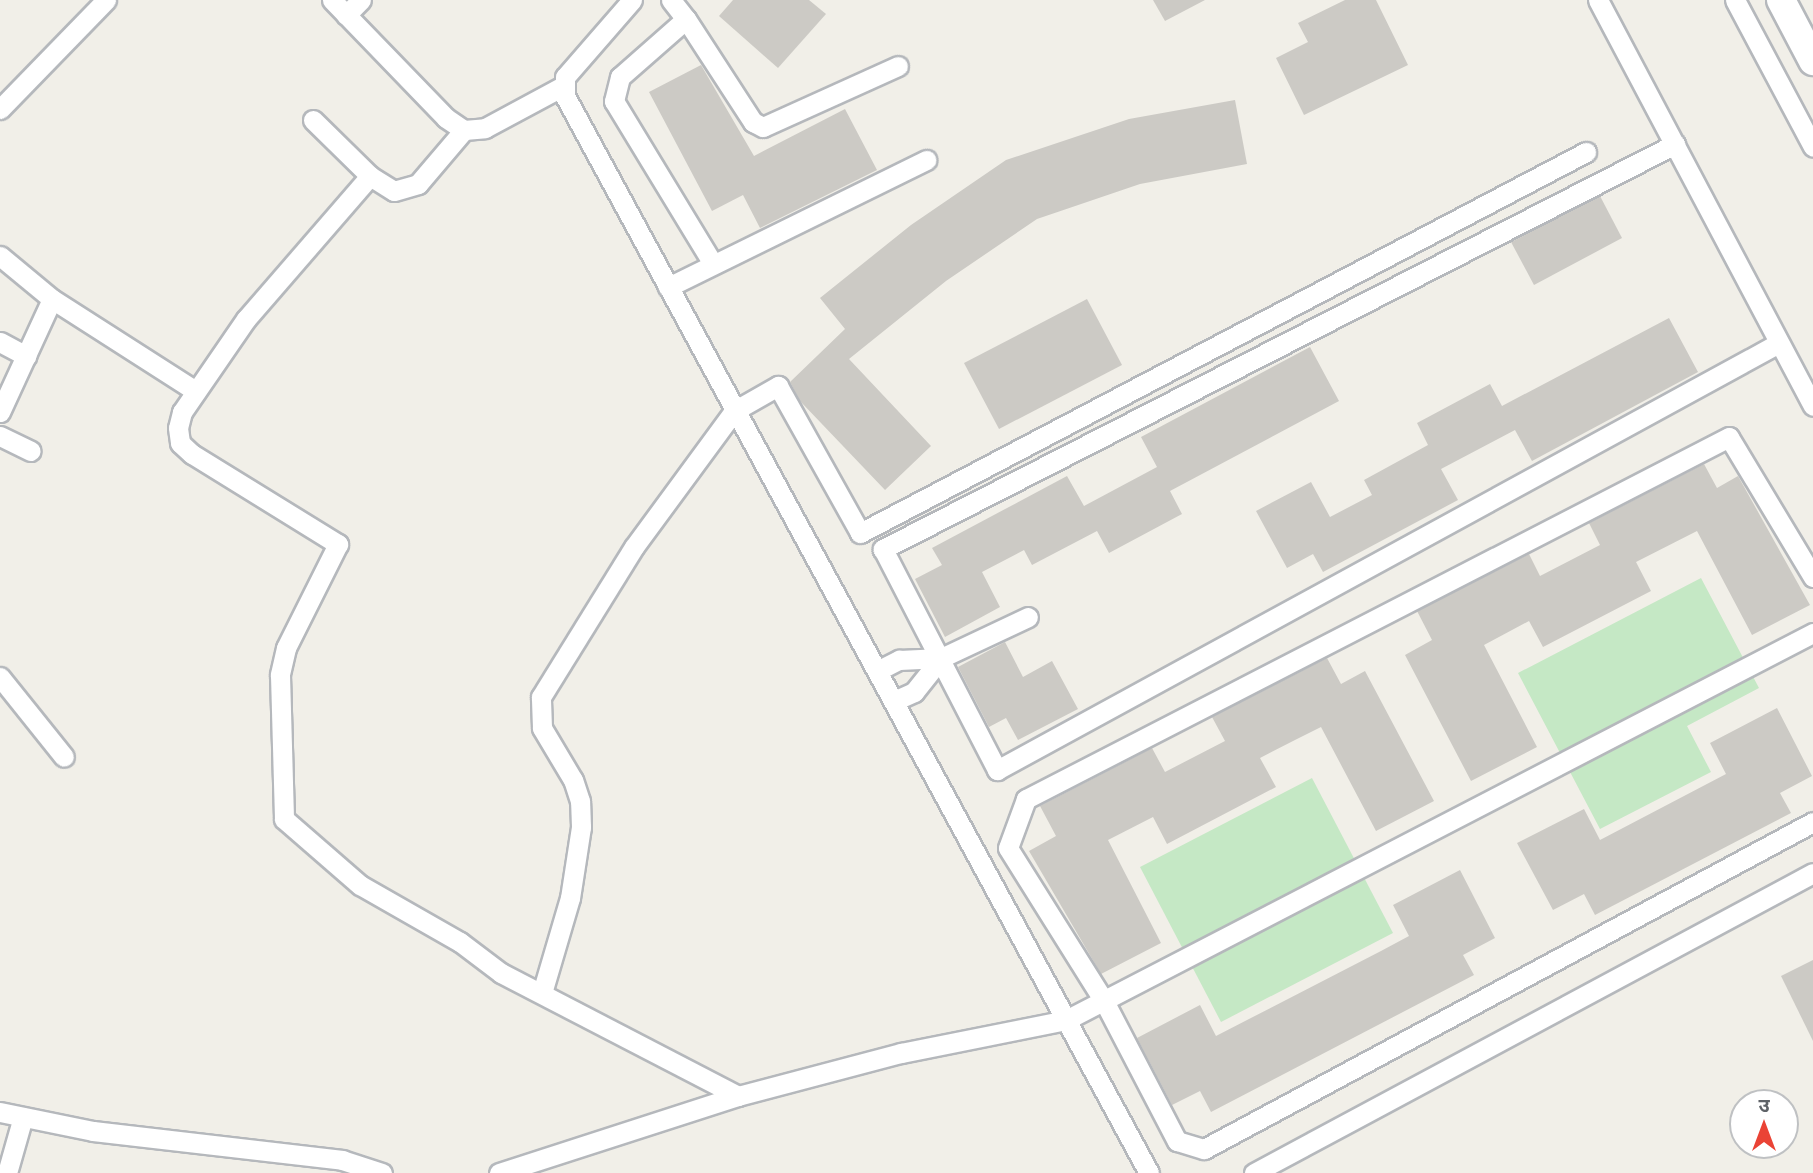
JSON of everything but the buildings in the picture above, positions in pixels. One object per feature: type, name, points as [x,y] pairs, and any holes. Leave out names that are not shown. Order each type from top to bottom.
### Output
[{"type":"main road","points":[[1781,0],[1813,61]]},
{"type":"street","points":[[0,109],[106,0]]},
{"type":"street","points":[[332,0],[446,118],[464,130],[485,128],[563,86]]},
{"type":"street","points":[[346,15],[361,0]]},
{"type":"street","points":[[632,0],[565,77],[563,86],[734,411],[1149,1173]]},
{"type":"street","points":[[671,0],[753,122],[763,127],[898,66]]},
{"type":"street","points":[[1598,0],[1813,406]]},
{"type":"street","points":[[1735,0],[1813,147]]},
{"type":"street","points":[[686,19],[620,77],[614,101],[712,262]]},
{"type":"street","points":[[313,120],[370,176],[394,191],[407,191],[418,184],[464,130]]},
{"type":"street","points":[[1675,144],[883,550],[997,770],[1779,343]]},
{"type":"street","points":[[542,993],[570,898],[581,827],[580,801],[573,780],[542,728],[541,698],[634,547],[734,411],[778,386],[860,533],[1586,152]]},
{"type":"street","points":[[668,287],[712,262],[926,160]]},
{"type":"street","points":[[370,176],[246,319],[182,412],[180,443],[214,469],[338,544],[286,648],[280,675],[284,819],[360,885],[460,942],[501,973],[738,1096]]},
{"type":"street","points":[[0,256],[52,299],[196,391]]},
{"type":"street","points":[[0,412],[52,299]]},
{"type":"street","points":[[0,342],[26,356]]},
{"type":"street","points":[[0,436],[31,451]]},
{"type":"street","points":[[1813,577],[1729,437],[1026,799],[1008,848],[1104,1001],[1177,1141],[1204,1149],[1813,822]]},
{"type":"street","points":[[877,671],[899,660],[941,658],[1028,617]]},
{"type":"street","points":[[499,1173],[738,1096],[901,1053],[1066,1020],[1813,633]]},
{"type":"street","points":[[894,701],[914,692],[941,658]]},
{"type":"street","points":[[0,677],[64,757]]},
{"type":"street","points":[[1254,1173],[1813,873]]},
{"type":"street","points":[[0,1112],[93,1131],[308,1165],[342,1160],[382,1173]]},
{"type":"street","points":[[7,1173],[23,1117]]},
{"type":"green space","points":[[1701,578],[1759,688],[1687,726],[1711,772],[1600,829],[1518,673]]},
{"type":"green space","points":[[1312,778],[1393,933],[1221,1022],[1140,867]]}]
